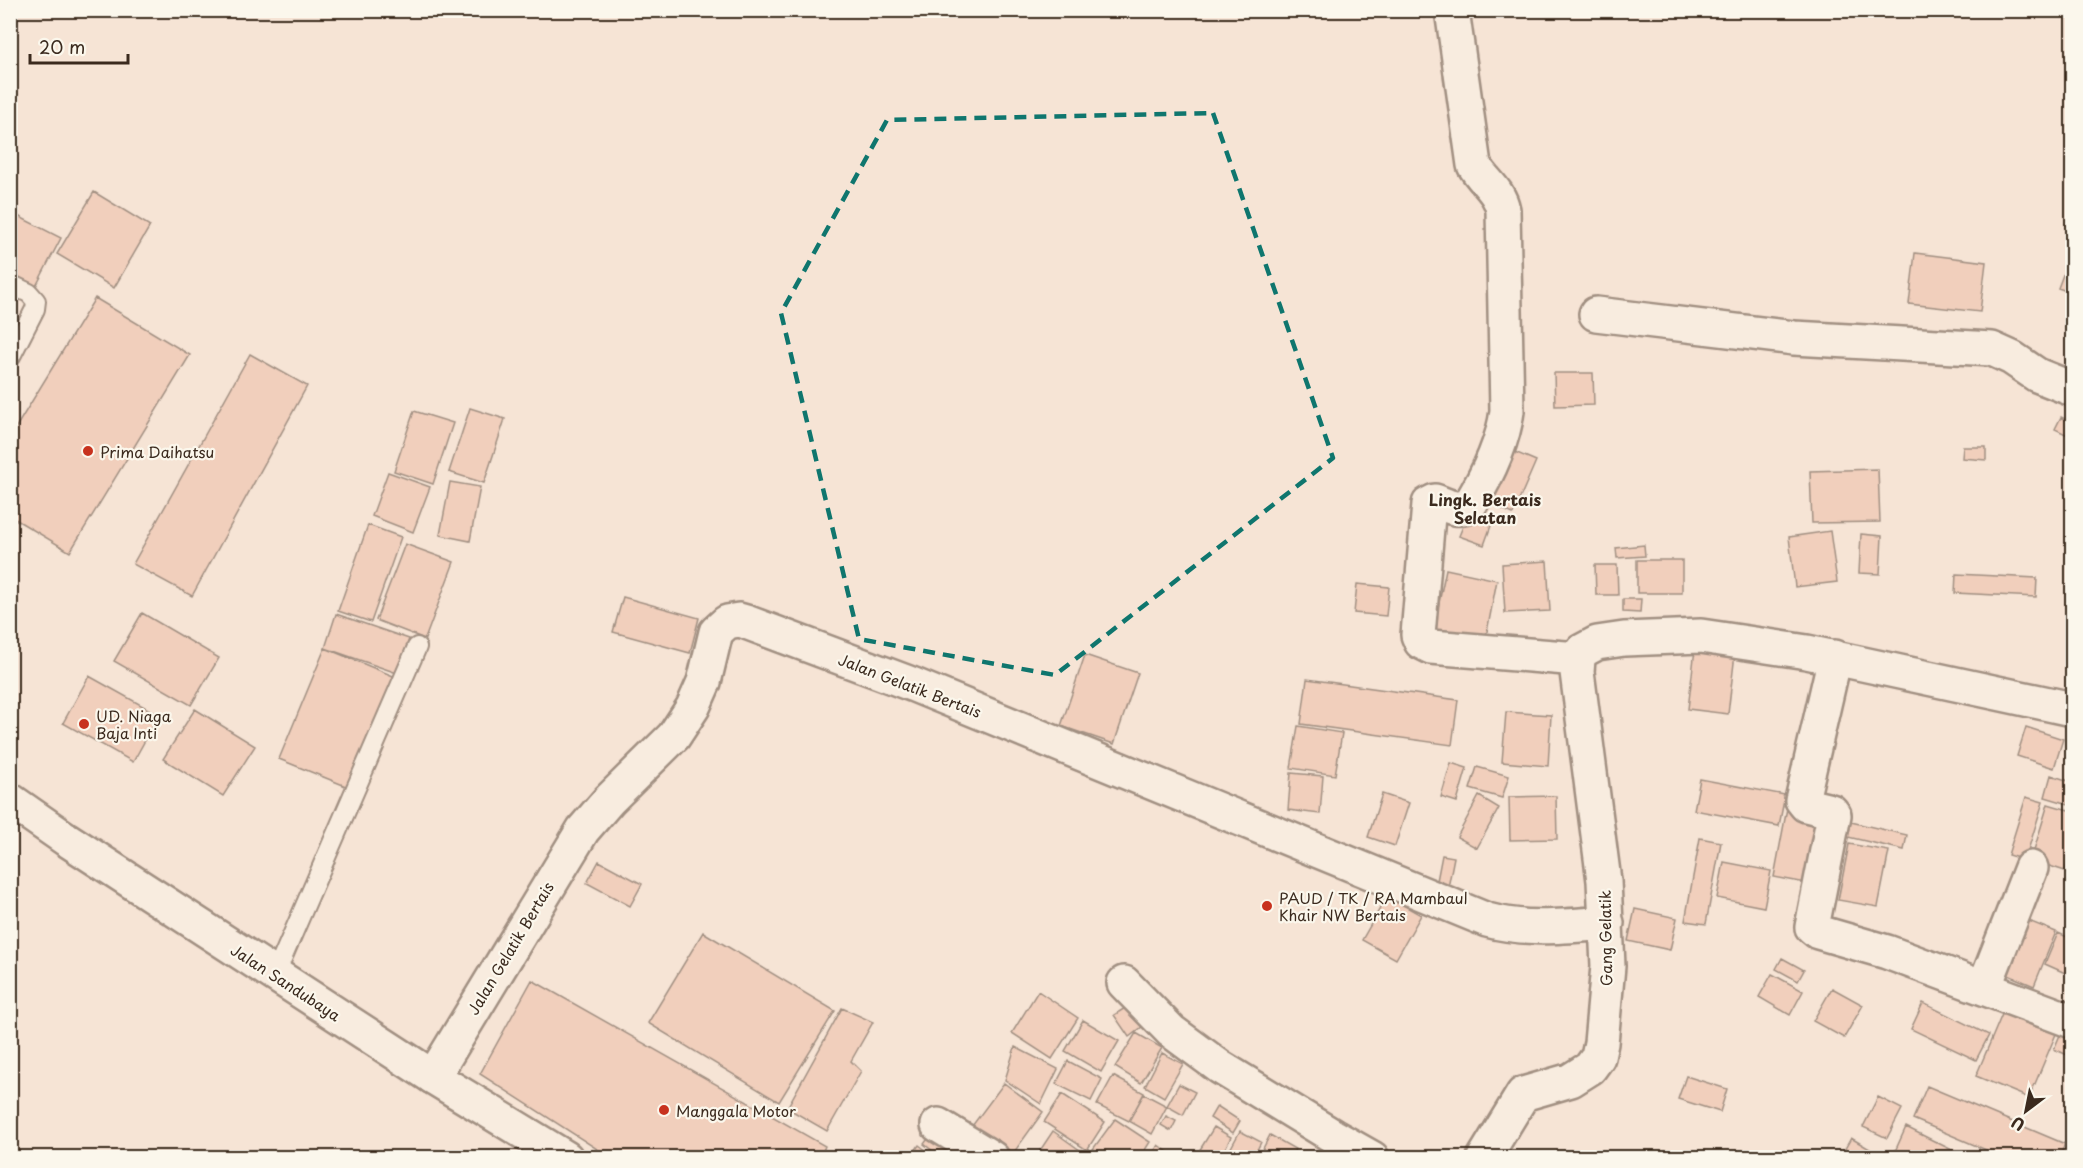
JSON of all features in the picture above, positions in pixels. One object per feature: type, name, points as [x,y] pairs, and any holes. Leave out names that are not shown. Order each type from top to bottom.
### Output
[{"type":"main road","points":[[1452,10],[1474,165],[1486,183],[1499,195],[1503,210],[1507,411],[1497,449],[1469,506],[1460,509],[1435,501],[1429,504],[1418,634],[1421,642],[1431,647],[1578,659],[1582,651],[1597,643],[1624,639],[1701,636],[1835,657],[2073,709]]},
{"type":"main road","points":[[1596,314],[1794,338],[1992,349],[2012,358],[2037,375],[2073,389]]},
{"type":"main road","name":"Jalan Gelatik Bertais","points":[[433,1077],[583,830],[674,736],[693,707],[705,682],[716,632],[724,624],[735,620],[746,622],[914,685],[1487,920],[1509,926],[1535,927],[1607,923]]},
{"type":"main road","points":[[1835,657],[1802,800],[1806,805],[1831,811],[1834,815],[1812,927],[1818,932],[1887,952],[2073,1022]]},
{"type":"main road","name":"Gang Gelatik","points":[[1484,1158],[1525,1092],[1544,1089],[1571,1080],[1590,1068],[1598,1057],[1601,1043],[1608,966],[1607,923],[1601,844],[1577,672],[1578,659]]},
{"type":"main road","name":"Jalan Sandubaya","points":[[10,800],[66,839],[433,1077],[566,1158]]},
{"type":"main road","points":[[1983,988],[2031,868]]},
{"type":"main road","points":[[1124,983],[1171,1031],[1220,1067],[1372,1158]]},
{"type":"main road","points":[[938,1125],[992,1158]]},
{"type":"lane","points":[[10,284],[29,293],[36,301],[35,309],[10,358]]},
{"type":"lane","points":[[275,975],[417,647]]},
{"type":"highlighted area","points":[[1213,113],[1333,458],[1055,675],[859,639],[781,313],[887,120]]},
{"type":"building","points":[[94,192],[150,226],[114,288],[57,254]]},
{"type":"building","points":[[10,212],[61,238],[34,290],[10,278]]},
{"type":"building","points":[[1915,253],[1986,262],[1980,312],[1909,304]]},
{"type":"building","points":[[2070,256],[2072,257],[2072,293],[2058,288]]},
{"type":"building","points":[[95,298],[190,355],[70,552],[10,516],[10,437]]},
{"type":"building","points":[[250,354],[307,386],[192,596],[133,564]]},
{"type":"building","points":[[1554,373],[1593,373],[1594,405],[1555,406]]},
{"type":"building","points":[[470,408],[505,419],[484,483],[449,472]]},
{"type":"building","points":[[414,411],[453,423],[433,484],[394,471]]},
{"type":"building","points":[[2061,417],[2072,422],[2072,437],[2055,429]]},
{"type":"building","points":[[1503,447],[1536,461],[1513,514],[1480,499]]},
{"type":"building","points":[[1963,447],[1986,447],[1986,460],[1962,458]]},
{"type":"building","points":[[1878,469],[1880,522],[1812,523],[1810,471]]},
{"type":"building","points":[[388,472],[430,487],[413,532],[372,516]]},
{"type":"building","points":[[450,482],[480,487],[470,541],[440,535]]},
{"type":"building","points":[[1468,514],[1492,523],[1484,545],[1459,536]]},
{"type":"building","points":[[368,525],[401,537],[371,622],[338,611]]},
{"type":"building","points":[[1830,531],[1837,582],[1795,587],[1789,537]]},
{"type":"building","points":[[1861,534],[1882,536],[1880,574],[1859,573]]},
{"type":"building","points":[[405,544],[454,562],[425,639],[376,620]]},
{"type":"building","points":[[1644,545],[1645,556],[1617,558],[1616,548]]},
{"type":"building","points":[[1637,560],[1682,560],[1682,593],[1637,593]]},
{"type":"building","points":[[1547,561],[1550,611],[1505,613],[1502,564]]},
{"type":"building","points":[[1595,565],[1617,565],[1618,595],[1596,595]]},
{"type":"building","points":[[1446,569],[1497,580],[1485,642],[1433,632]]},
{"type":"building","points":[[1956,574],[2037,578],[2036,597],[1955,593]]},
{"type":"building","points":[[1357,584],[1389,587],[1386,616],[1354,613]]},
{"type":"building","points":[[623,597],[699,618],[690,653],[613,632]]},
{"type":"building","points":[[1623,599],[1641,599],[1640,613],[1623,612]]},
{"type":"building","points":[[142,613],[219,658],[191,705],[114,661]]},
{"type":"building","points":[[336,614],[409,639],[397,673],[325,648]]},
{"type":"building","points":[[325,648],[398,678],[353,789],[279,759]]},
{"type":"building","points":[[1695,649],[1735,654],[1728,714],[1688,709]]},
{"type":"building","points":[[1085,655],[1138,673],[1114,744],[1061,726]]},
{"type":"building","points":[[89,676],[159,715],[133,762],[63,723]]},
{"type":"building","points":[[1307,679],[1458,700],[1452,745],[1301,724]]},
{"type":"building","points":[[195,709],[255,746],[223,796],[163,759]]},
{"type":"building","points":[[1506,712],[1551,715],[1548,766],[1502,762]]},
{"type":"building","points":[[1298,726],[1342,733],[1335,775],[1291,768]]},
{"type":"building","points":[[2026,727],[2063,739],[2054,768],[2017,756]]},
{"type":"building","points":[[1451,763],[1467,768],[1457,802],[1441,797]]},
{"type":"building","points":[[1477,767],[1509,776],[1502,798],[1470,789]]},
{"type":"building","points":[[1291,773],[1323,776],[1320,814],[1288,810]]},
{"type":"building","points":[[2051,775],[2072,782],[2072,805],[2045,797]]},
{"type":"building","points":[[1700,779],[1785,795],[1779,826],[1694,810]]},
{"type":"building","points":[[1382,794],[1409,803],[1395,846],[1368,837]]},
{"type":"building","points":[[1479,796],[1499,808],[1477,848],[1457,837]]},
{"type":"building","points":[[1556,796],[1557,839],[1510,840],[1509,797]]},
{"type":"building","points":[[2026,797],[2043,802],[2025,860],[2008,855]]},
{"type":"building","points":[[2048,804],[2072,811],[2072,847],[2065,871],[2031,860]]},
{"type":"building","points":[[1787,808],[1818,814],[1806,883],[1774,877]]},
{"type":"building","points":[[1851,822],[1907,835],[1904,850],[1848,837]]},
{"type":"building","points":[[1700,838],[1721,842],[1706,924],[1685,921]]},
{"type":"building","points":[[1849,844],[1889,851],[1878,907],[1838,900]]},
{"type":"building","points":[[1442,855],[1454,857],[1447,893],[1435,891]]},
{"type":"building","points":[[599,861],[642,884],[630,906],[587,883]]},
{"type":"building","points":[[1724,862],[1771,871],[1764,907],[1717,898]]},
{"type":"building","points":[[1387,896],[1421,915],[1396,959],[1362,940]]},
{"type":"building","points":[[1635,909],[1677,918],[1670,950],[1628,941]]},
{"type":"building","points":[[2014,915],[2056,932],[2034,986],[1992,968]]},
{"type":"building","points":[[703,932],[835,1011],[779,1102],[648,1023]]},
{"type":"building","points":[[2058,933],[2072,939],[2072,976],[2045,964]]},
{"type":"building","points":[[1782,958],[1804,970],[1798,981],[1776,969]]},
{"type":"building","points":[[1772,974],[1803,991],[1790,1015],[1759,997]]},
{"type":"building","points":[[532,980],[825,1146],[820,1158],[611,1158],[480,1074]]},
{"type":"building","points":[[1832,988],[1863,1005],[1844,1038],[1813,1021]]},
{"type":"building","points":[[1038,991],[1078,1018],[1052,1059],[1012,1033]]},
{"type":"building","points":[[1133,1003],[1147,1023],[1129,1037],[1114,1015]]},
{"type":"building","points":[[1923,1003],[1989,1035],[1976,1060],[1911,1029]]},
{"type":"building","points":[[842,1008],[873,1022],[851,1061],[861,1071],[827,1131],[787,1108]]},
{"type":"building","points":[[2003,1012],[2056,1034],[2029,1098],[1976,1076]]},
{"type":"building","points":[[1083,1020],[1119,1041],[1101,1072],[1065,1051]]},
{"type":"building","points":[[2063,1028],[2072,1032],[2072,1057],[2054,1049]]},
{"type":"building","points":[[1136,1033],[1162,1048],[1141,1083],[1115,1067]]},
{"type":"building","points":[[1015,1047],[1058,1069],[1041,1104],[1005,1080]]},
{"type":"building","points":[[1162,1053],[1183,1064],[1164,1097],[1145,1086]]},
{"type":"building","points":[[1068,1061],[1102,1079],[1091,1101],[1056,1084]]},
{"type":"building","points":[[1113,1076],[1144,1093],[1129,1121],[1097,1105]]},
{"type":"building","points":[[1686,1076],[1727,1089],[1720,1112],[1678,1099]]},
{"type":"building","points":[[1004,1083],[1043,1112],[1012,1155],[972,1126]]},
{"type":"building","points":[[1179,1084],[1195,1092],[1183,1115],[1167,1106]]},
{"type":"building","points":[[1927,1086],[2065,1144],[2059,1158],[2005,1158],[1913,1119]]},
{"type":"building","points":[[1062,1094],[1105,1122],[1087,1150],[1044,1122]]},
{"type":"building","points":[[1144,1094],[1167,1106],[1152,1134],[1129,1121]]},
{"type":"building","points":[[1878,1097],[1902,1109],[1887,1138],[1863,1127]]},
{"type":"building","points":[[1217,1106],[1240,1121],[1233,1133],[1210,1118]]},
{"type":"building","points":[[1166,1116],[1176,1121],[1171,1131],[1161,1125]]},
{"type":"building","points":[[1115,1119],[1150,1142],[1140,1158],[1106,1158],[1093,1149]]},
{"type":"building","points":[[1214,1127],[1231,1137],[1220,1158],[1198,1158],[1196,1156]]},
{"type":"building","points":[[1906,1127],[1968,1158],[1892,1158]]},
{"type":"building","points":[[936,1128],[961,1158],[942,1158],[924,1144]]},
{"type":"building","points":[[1053,1131],[1084,1153],[1081,1158],[1035,1158]]},
{"type":"building","points":[[1240,1131],[1261,1142],[1253,1158],[1226,1157]]},
{"type":"building","points":[[1270,1135],[1295,1149],[1291,1158],[1258,1158]]},
{"type":"building","points":[[1851,1138],[1885,1158],[1840,1158]]},
{"type":"building","points":[[919,1145],[936,1158],[910,1158]]},
{"type":"building","points":[[1158,1145],[1177,1158],[1150,1158]]},
{"type":"place","name":"Prima Daihatsu","points":[[88,451]]},
{"type":"place","name":"UD. Niaga Baja Inti","points":[[84,724]]},
{"type":"place","name":"PAUD / TK / RA Mambaul Khair NW Bertais","points":[[1267,906]]},
{"type":"place","name":"Manggala Motor","points":[[664,1110]]},
{"type":"district","name":"Lingk. Bertais Selatan","points":[[1485,508]]}]
